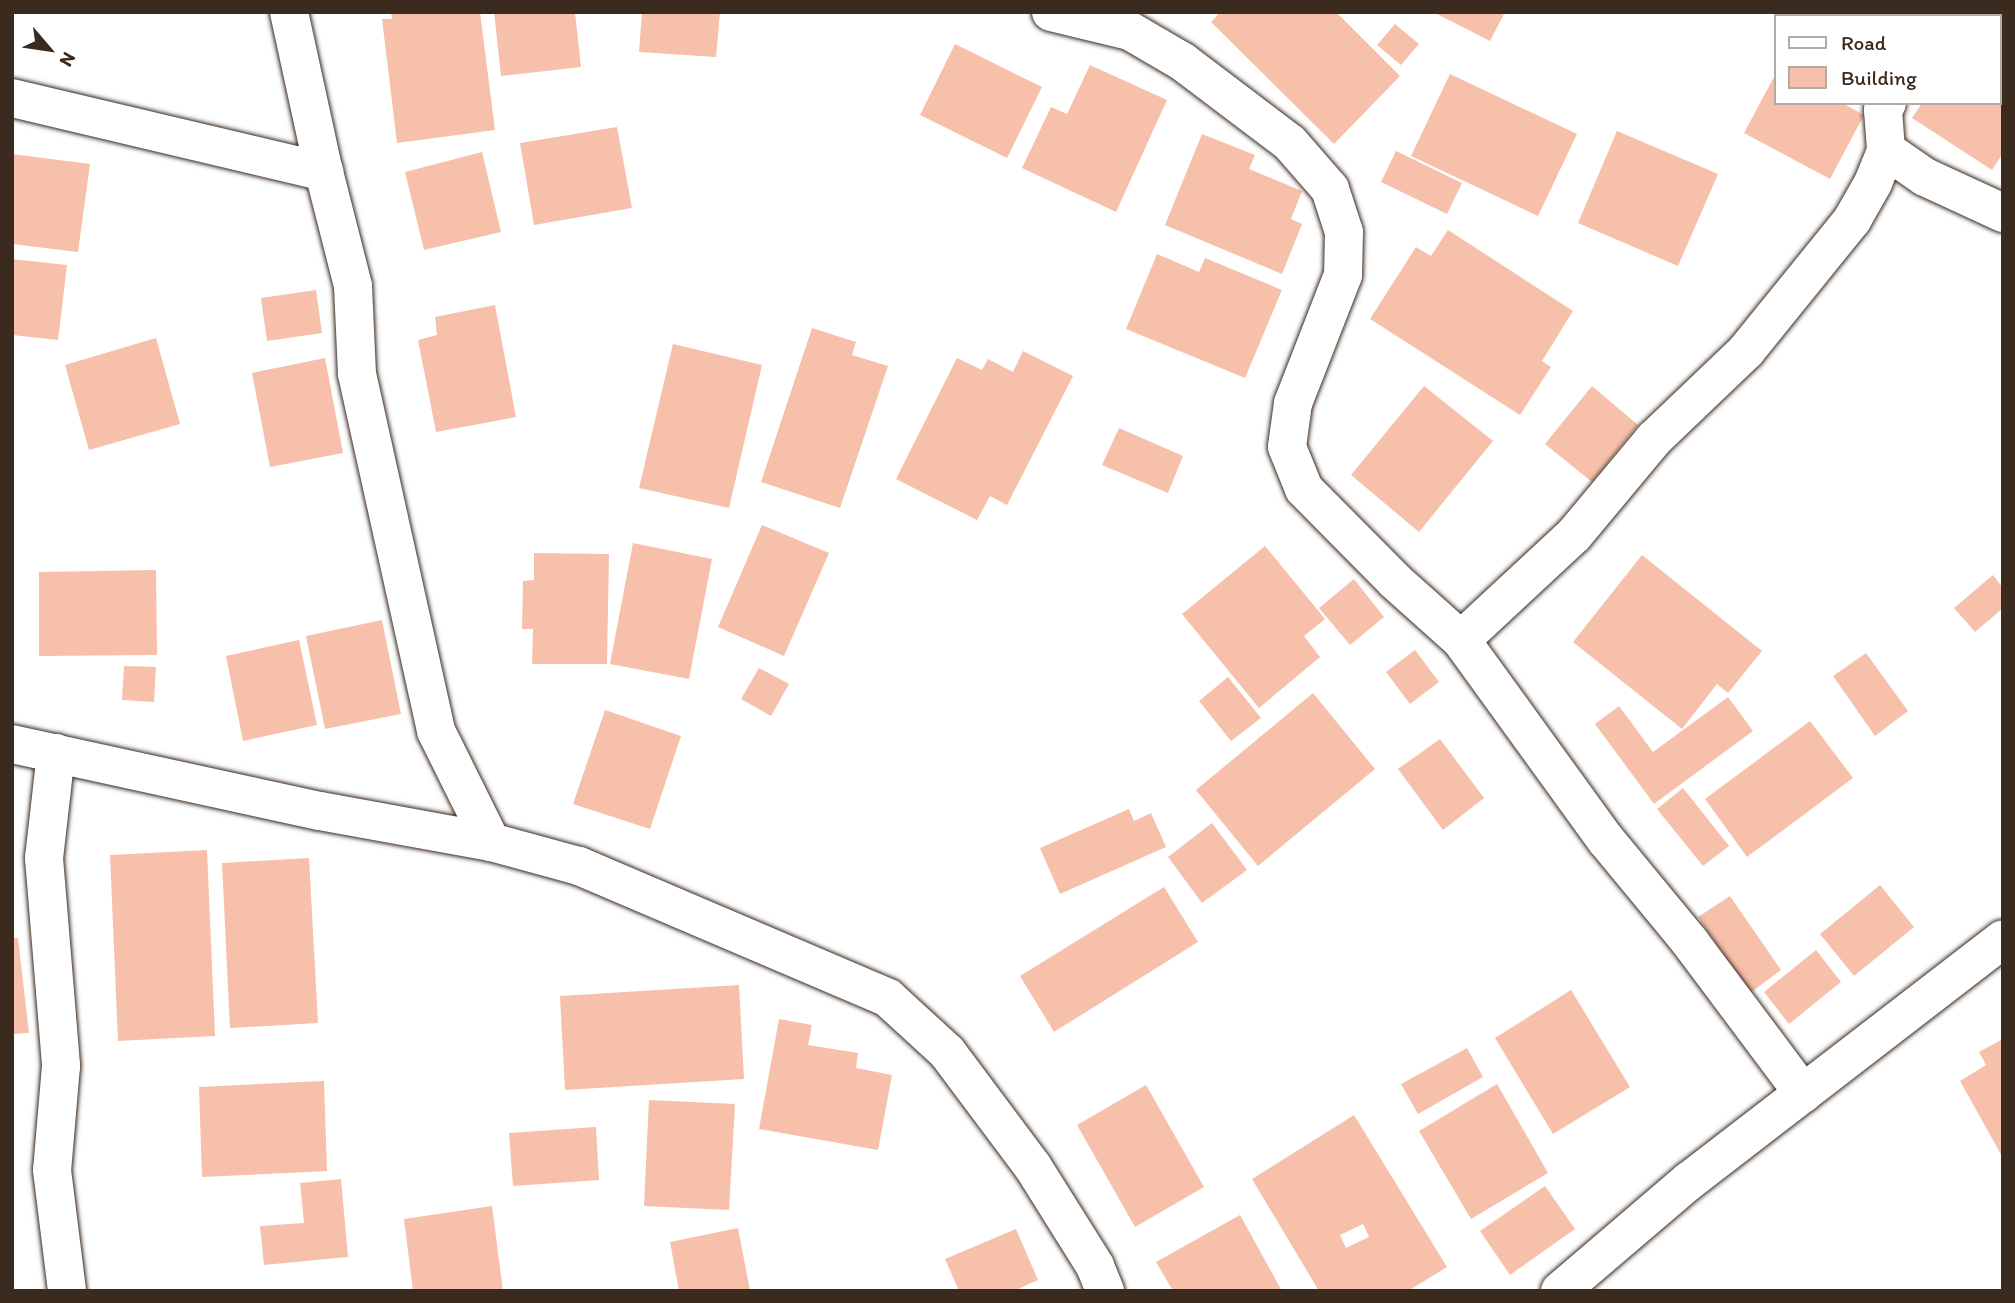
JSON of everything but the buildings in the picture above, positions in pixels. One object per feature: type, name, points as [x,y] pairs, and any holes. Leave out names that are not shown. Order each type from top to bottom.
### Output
[{"type":"street","points":[[289,12],[324,172],[353,286],[356,374],[436,731],[491,842]]},
{"type":"street","points":[[1051,12],[1130,31],[1183,62],[1290,143],[1330,189],[1344,232],[1343,275],[1293,403],[1287,447],[1304,489],[1395,581],[1461,640],[1606,840],[1690,942],[1803,1093]]},
{"type":"street","points":[[12,98],[324,172]]},
{"type":"street","points":[[1461,640],[1574,535],[1654,439],[1746,351],[1852,220],[1873,183],[1886,150],[1883,110],[1886,105]]},
{"type":"street","points":[[1886,150],[1925,177],[2003,213]]},
{"type":"street","points":[[12,744],[320,811],[491,842],[579,866],[888,998],[947,1052],[1033,1167],[1095,1266],[1105,1291]]},
{"type":"street","points":[[56,753],[44,859],[61,1066],[52,1170],[67,1291]]},
{"type":"street","points":[[1560,1291],[1689,1181],[2003,939]]}]
